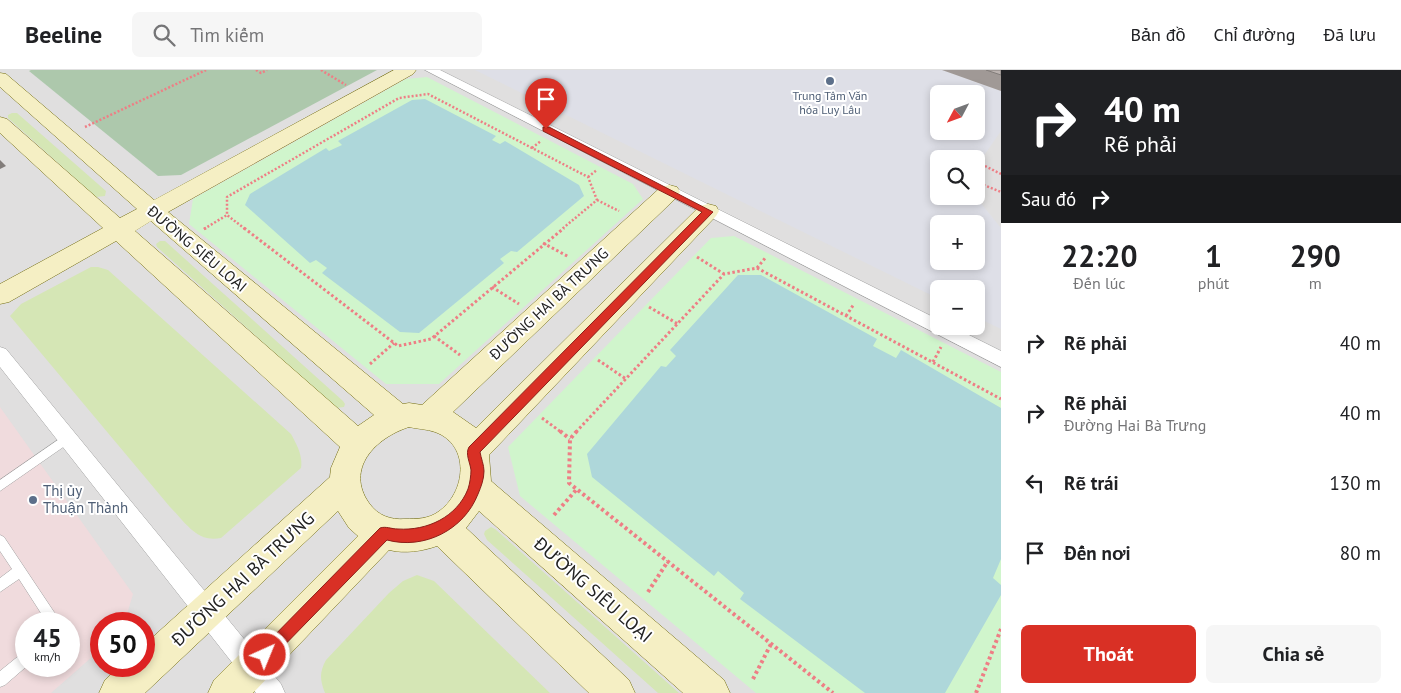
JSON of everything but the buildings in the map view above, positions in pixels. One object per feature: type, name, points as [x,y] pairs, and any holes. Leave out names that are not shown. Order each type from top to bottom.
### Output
[{"type":"main road","points":[[0,295],[407,70]]},
{"type":"main road","name":"ĐƯỜNG SIÊU LOẠI","points":[[0,78],[153,211],[397,417]]},
{"type":"main road","points":[[0,123],[357,444]]},
{"type":"main road","name":"ĐƯỜNG HAI BÀ TRƯNG","points":[[429,416],[669,192]]},
{"type":"main road","points":[[473,451],[708,212]]},
{"type":"main road","points":[[409,414],[429,416],[451,424],[462,432],[473,451],[478,472],[475,487],[469,501],[459,514],[441,527],[430,532],[414,536],[397,536],[372,528],[354,511],[349,501],[346,484],[347,466],[357,444],[374,427],[397,417],[409,414]]},
{"type":"main road","name":"ĐƯỜNG HAI BÀ TRƯNG","points":[[118,693],[346,484]]},
{"type":"main road","name":"ĐƯỜNG SIÊU LOẠI","points":[[475,487],[711,693]]},
{"type":"main road","points":[[441,527],[616,693]]},
{"type":"main road","points":[[227,693],[262,680],[384,533]]},
{"type":"street","points":[[431,70],[1001,360]]},
{"type":"street","points":[[0,354],[262,680]]},
{"type":"lane","points":[[0,486],[68,438]]},
{"type":"lane","points":[[0,541],[48,612]]},
{"type":"lane","points":[[0,586],[20,570]]},
{"type":"lane","points":[[0,680],[15,668]]},
{"type":"path","points":[[67,136],[206,70]]},
{"type":"path","points":[[256,70],[261,73],[267,70]]},
{"type":"path","points":[[321,70],[335,79]]},
{"type":"path","points":[[432,96],[438,92]]},
{"type":"path","points":[[227,215],[227,197],[399,98],[428,94],[588,177],[597,200],[623,213]]},
{"type":"path","points":[[482,121],[487,118]]},
{"type":"path","points":[[532,148],[543,140]]},
{"type":"path","points":[[985,166],[1001,174]]},
{"type":"path","points":[[588,177],[599,169]]},
{"type":"path","points":[[985,186],[1001,192]]},
{"type":"path","points":[[227,215],[398,346],[431,339],[597,200]]},
{"type":"path","points":[[203,229],[227,215]]},
{"type":"path","points":[[544,243],[572,259]]},
{"type":"path","points":[[757,268],[768,255]]},
{"type":"path","points":[[697,257],[724,274]]},
{"type":"path","points":[[833,693],[569,483],[570,439],[724,274],[757,268],[1001,399]]},
{"type":"path","points":[[492,287],[521,305]]},
{"type":"path","points":[[846,316],[856,300]]},
{"type":"path","points":[[649,307],[678,324]]},
{"type":"path","points":[[434,336],[464,357]]},
{"type":"path","points":[[370,365],[394,343]]},
{"type":"path","points":[[933,362],[942,345]]},
{"type":"path","points":[[598,360],[626,379]]},
{"type":"path","points":[[542,418],[570,439]]},
{"type":"path","points":[[554,515],[577,489]]},
{"type":"path","points":[[648,592],[668,561]]},
{"type":"path","points":[[976,693],[1001,631]]},
{"type":"path","points":[[754,679],[771,643]]},
{"type":"shaded area","points":[[0,70],[1001,70],[1001,693],[0,693]]},
{"type":"shaded area","points":[[475,70],[942,70],[984,85],[930,85],[930,140],[985,140],[985,85],[1001,91],[1001,131],[985,154],[985,150],[930,150],[930,205],[982,205],[1001,228],[1001,329],[985,321],[985,280],[930,280],[930,295]]},
{"type":"shaded area","name":"Thị ủy Thuận Thành","points":[[0,407],[133,594],[128,612],[90,612],[90,659],[80,667],[80,612],[15,612],[15,677],[69,677],[51,693],[0,693]]},
{"type":"green space","points":[[377,70],[181,175],[158,176],[29,71]]},
{"type":"green space","points":[[427,77],[633,184],[643,199],[439,384],[386,384],[189,224],[193,199],[406,79]]},
{"type":"green space","points":[[17,113],[106,191],[105,196],[96,197],[8,118],[8,115]]},
{"type":"green space","points":[[734,236],[1001,372],[1001,693],[756,693],[520,496],[508,447],[711,238]]},
{"type":"green space","points":[[160,241],[165,241],[343,401],[344,407],[336,408],[157,247],[156,244]]},
{"type":"green space","points":[[91,267],[108,270],[291,434],[295,442],[300,455],[301,468],[221,538],[205,538],[187,525],[10,316],[21,304]]},
{"type":"green space","points":[[491,527],[679,693],[658,693],[487,540],[484,534]]},
{"type":"green space","points":[[417,575],[434,581],[550,693],[325,693],[321,676],[326,660],[389,593],[403,581]]},
{"type":"water","points":[[425,99],[496,136],[492,140],[500,144],[505,141],[579,185],[584,196],[517,252],[511,251],[500,259],[504,263],[419,333],[400,332],[322,273],[327,268],[316,260],[310,263],[245,205],[250,194],[326,148],[329,151],[342,145],[338,141],[412,100]]},
{"type":"water","points":[[738,275],[761,275],[877,339],[873,346],[896,358],[901,350],[1001,408],[1001,559],[993,578],[1001,585],[1001,595],[945,693],[865,693],[740,599],[744,593],[718,571],[714,576],[592,477],[587,454],[661,366],[666,367],[676,356],[670,350]]},
{"type":"place","name":"Trung Tâm Văn hóa Luy Lâu","points":[[830,81]]},
{"type":"place","name":"Thị ủy Thuận Thành","points":[[33,500]]},
{"type":"route","points":[[265,655],[384,533],[397,536],[414,536],[430,532],[446,524],[459,514],[469,501],[475,487],[478,472],[476,457],[473,451],[708,212],[546,129]]}]
